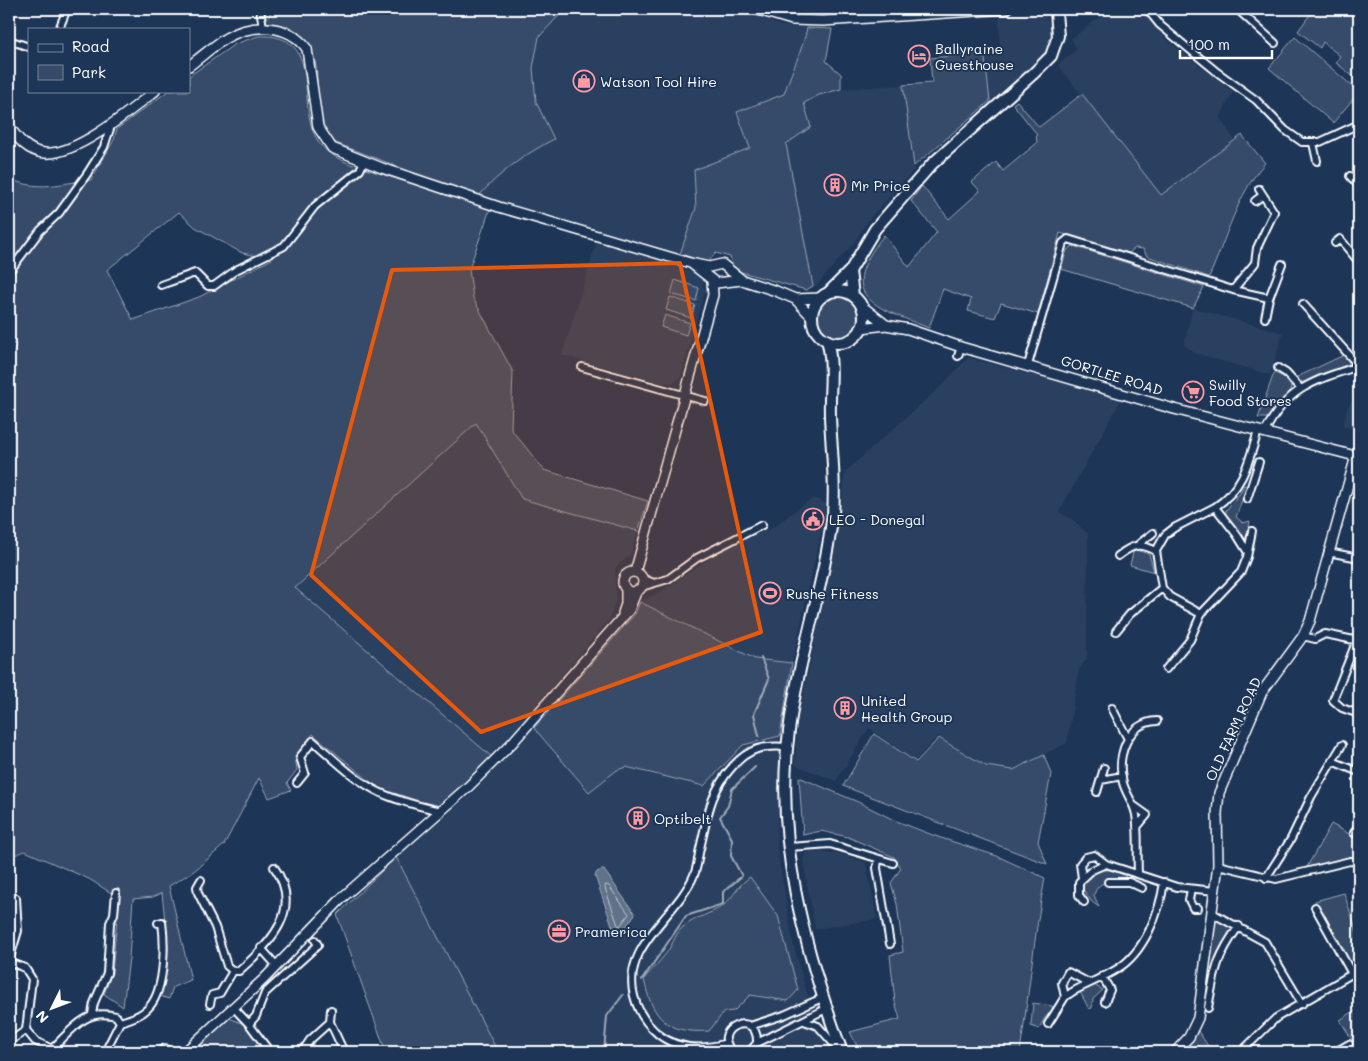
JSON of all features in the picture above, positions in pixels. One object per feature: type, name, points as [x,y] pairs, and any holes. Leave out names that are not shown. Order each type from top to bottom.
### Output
[{"type":"main road","points":[[847,342],[833,343],[826,340],[816,331],[812,317],[813,310],[824,296],[850,271],[875,229],[932,164],[1051,56],[1058,36],[1057,10]]},
{"type":"main road","points":[[850,271],[853,296]]},
{"type":"main road","points":[[824,296],[840,292],[853,296],[862,306],[864,313],[861,328],[847,342],[831,364]]},
{"type":"main road","points":[[826,340],[831,364],[830,404],[834,464],[833,512],[822,576],[795,696],[787,747],[786,794],[789,847],[795,892],[822,998],[842,1052]]},
{"type":"street","points":[[59,28],[67,9]]},
{"type":"street","points":[[260,9],[263,27]]},
{"type":"street","points":[[755,9],[792,20],[823,21],[1008,9]]},
{"type":"street","points":[[1147,9],[1160,25],[1217,72],[1256,100],[1292,136],[1302,142],[1313,143],[1335,136],[1359,124]]},
{"type":"street","points":[[1237,9],[1275,43]]},
{"type":"street","points":[[190,65],[228,37],[263,27],[283,30],[301,42],[307,50],[318,127],[332,148],[364,161],[499,207],[690,263],[713,266],[722,264],[742,280],[795,299],[824,296]]},
{"type":"street","points":[[9,40],[28,47]]},
{"type":"street","points":[[9,126],[22,142],[44,153],[69,149],[112,124],[154,92]]},
{"type":"street","points":[[9,272],[40,231],[59,213],[87,174],[104,147],[112,124]]},
{"type":"street","points":[[1313,143],[1316,162]]},
{"type":"street","points":[[161,286],[195,272],[208,286],[214,286],[236,270],[284,246],[315,206],[360,170],[364,161]]},
{"type":"street","points":[[1350,176],[1359,186]]},
{"type":"street","points":[[1233,290],[1255,263],[1257,248],[1274,212],[1261,192],[1255,202]]},
{"type":"street","points":[[1335,243],[1340,238],[1359,262]]},
{"type":"street","points":[[1028,365],[1063,243],[1068,239],[1233,290],[1269,298]]},
{"type":"street","points":[[690,263],[711,280],[725,282],[742,280]]},
{"type":"street","points":[[185,1052],[276,965],[344,896],[469,786],[512,743],[629,610],[639,582],[684,396],[713,295],[709,272],[713,266]]},
{"type":"street","points":[[1265,318],[1278,266]]},
{"type":"street","points":[[713,295],[725,282],[728,270]]},
{"type":"street","points":[[795,299],[812,317]]},
{"type":"street","points":[[1201,614],[1170,596],[1162,588],[1156,550],[1165,535],[1174,528],[1215,507],[1232,495],[1241,480],[1262,432],[1290,396],[1300,388],[1359,366],[1303,304]]},
{"type":"street","name":"GORTLEE ROAD","points":[[862,306],[886,325]]},
{"type":"street","name":"GORTLEE ROAD","points":[[861,328],[886,325],[908,329],[961,347],[1262,432],[1358,456]]},
{"type":"street","points":[[958,356],[961,347]]},
{"type":"street","points":[[582,367],[704,401]]},
{"type":"street","points":[[1278,368],[1286,373],[1300,388]]},
{"type":"street","name":"OLD FARM ROAD","points":[[1175,1052],[1188,1037],[1198,1018],[1218,865],[1217,813],[1219,793],[1224,777],[1262,692],[1303,636],[1310,621],[1328,552],[1358,456]]},
{"type":"street","points":[[1247,499],[1259,462]]},
{"type":"street","points":[[1241,480],[1252,483]]},
{"type":"street","points":[[1166,669],[1190,640],[1201,614],[1241,572],[1247,557],[1246,551],[1237,535],[1215,507]]},
{"type":"street","points":[[620,620],[626,604],[624,577],[629,573],[639,582],[655,583],[668,579],[697,558],[762,525]]},
{"type":"street","points":[[1246,551],[1252,532]]},
{"type":"street","points":[[1118,556],[1131,546],[1139,544],[1153,533]]},
{"type":"street","points":[[1139,544],[1156,550]]},
{"type":"street","points":[[1328,552],[1359,558]]},
{"type":"street","points":[[626,588],[631,591],[639,582]]},
{"type":"street","points":[[1116,631],[1130,614],[1162,588]]},
{"type":"street","points":[[1303,636],[1315,639],[1325,634],[1358,641],[1332,700],[1342,708],[1359,714]]},
{"type":"street","points":[[1112,708],[1128,739]]},
{"type":"street","points":[[1129,882],[1135,872],[1137,827],[1133,804],[1122,776],[1121,761],[1128,739],[1147,721],[1157,721]]},
{"type":"street","points":[[298,783],[305,774],[300,757],[313,741],[359,780],[380,793],[440,811]]},
{"type":"street","points":[[1266,878],[1342,745]]},
{"type":"street","points":[[727,1042],[705,1047],[689,1047],[663,1038],[642,1016],[633,990],[636,958],[643,945],[680,900],[695,873],[710,805],[722,780],[740,758],[757,748],[787,747]]},
{"type":"street","points":[[1332,761],[1359,772]]},
{"type":"street","points":[[1097,792],[1104,768]]},
{"type":"street","points":[[1101,780],[1122,776]]},
{"type":"street","points":[[1133,804],[1147,815],[1137,827]]},
{"type":"street","points":[[1354,832],[1359,824]]},
{"type":"street","points":[[789,847],[830,844],[893,863]]},
{"type":"street","points":[[1082,878],[1080,864],[1086,857],[1094,855],[1106,864],[1164,882],[1191,889],[1214,891]]},
{"type":"street","points":[[878,859],[878,875],[890,944]]},
{"type":"street","points":[[1218,865],[1266,878],[1281,879],[1358,861]]},
{"type":"street","points":[[1084,902],[1079,895],[1078,887],[1082,878],[1099,866],[1106,864]]},
{"type":"street","points":[[201,880],[197,887],[198,893],[211,918],[227,966],[233,971],[239,971],[261,948],[283,920],[286,904],[284,884],[274,867]]},
{"type":"street","points":[[1108,882],[1129,882],[1142,888]]},
{"type":"street","points":[[1048,1024],[1065,997],[1127,962],[1142,942],[1159,906],[1164,882]]},
{"type":"street","points":[[1191,889],[1189,900],[1192,908],[1198,908]]},
{"type":"street","points":[[16,898],[18,931],[9,962],[25,968],[32,978],[26,1030],[35,1041],[52,1051],[92,1014],[94,1003],[107,973],[110,923],[116,893]]},
{"type":"street","points":[[1241,1052],[1276,1018],[1347,978],[1351,972],[1315,907]]},
{"type":"street","points":[[1212,913],[1239,926],[1265,942],[1302,1004]]},
{"type":"street","points":[[283,920],[291,922]]},
{"type":"street","points":[[105,1052],[120,1022],[142,1013],[152,1004],[160,981],[164,954],[162,922],[158,922]]},
{"type":"street","points":[[1208,1008],[1218,958],[1226,943],[1239,926]]},
{"type":"street","points":[[249,1024],[256,1016],[266,993],[318,944],[315,940]]},
{"type":"street","points":[[261,948],[276,965]]},
{"type":"street","points":[[210,1004],[212,995],[220,993],[233,971]]},
{"type":"street","points":[[1065,997],[1062,983],[1068,972],[1088,983]]},
{"type":"street","points":[[1102,976],[1110,990],[1105,1002]]},
{"type":"street","points":[[734,1052],[727,1042],[728,1033],[732,1028],[741,1024],[750,1026],[784,1015],[822,998]]},
{"type":"street","points":[[233,1007],[249,1024],[270,1052]]},
{"type":"street","points":[[749,1052],[757,1042],[826,1009]]},
{"type":"street","points":[[331,1010],[330,1022],[344,1052]]},
{"type":"street","points":[[92,1014],[104,1013],[116,1016],[120,1022]]},
{"type":"street","points":[[804,1021],[818,1026],[842,1052]]},
{"type":"street","points":[[302,1052],[310,1040],[330,1022]]},
{"type":"street","points":[[750,1026],[756,1033],[757,1042]]},
{"type":"street","points":[[9,1042],[26,1030]]},
{"type":"street","points":[[1335,1052],[1349,1044]]},
{"type":"highlighted area","points":[[680,263],[761,632],[481,732],[311,575],[392,270]]},
{"type":"shaded area","points":[[565,9],[743,9],[781,26],[807,28],[802,51],[793,69],[785,94],[737,112],[750,148],[694,170],[696,208],[680,254],[478,197],[495,177],[533,149],[554,139],[536,102],[533,68],[539,37]]},
{"type":"shaded area","points":[[812,9],[938,9],[813,15]]},
{"type":"shaded area","points":[[1110,9],[1140,9],[1168,41],[1233,92],[1220,118],[1235,141],[1161,195],[1058,65],[1077,49],[1071,39]]},
{"type":"shaded area","points":[[1038,12],[1045,15],[1052,28],[1049,47],[1042,59],[990,101],[985,59],[982,53],[1000,50],[999,18]]},
{"type":"shaded area","points":[[903,85],[914,170],[869,219],[855,241],[816,286],[813,286],[785,144],[811,127],[804,103],[819,95],[841,89]]},
{"type":"shaded area","points":[[597,241],[682,268],[697,275],[703,282],[705,290],[682,372],[680,377],[672,383],[662,383],[562,355]]},
{"type":"shaded area","points":[[1193,308],[1283,333],[1270,375],[1194,353],[1184,344]]},
{"type":"shaded area","points":[[968,358],[1122,398],[1059,512],[1072,519],[1088,534],[1087,659],[1079,669],[1067,743],[1013,770],[986,765],[938,736],[915,760],[869,728],[836,781],[795,765],[798,720],[840,522],[845,472],[939,388]]},
{"type":"shaded area","points":[[1353,400],[1359,401],[1359,430],[1343,426],[1348,407]]},
{"type":"shaded area","points":[[476,423],[522,499],[638,531],[631,554],[615,568],[616,600],[609,620],[492,757],[294,588]]},
{"type":"shaded area","points":[[813,498],[825,503],[825,514],[792,663],[755,659],[640,602],[666,589],[696,567],[736,543],[770,529]]},
{"type":"shaded area","points":[[534,728],[589,792],[617,770],[626,767],[704,786],[743,745],[780,736],[777,848],[793,943],[806,990],[828,1049],[825,1051],[649,1052],[624,1044],[604,1052],[498,1052],[396,857],[472,793]]},
{"type":"shaded area","points":[[815,851],[841,854],[866,863],[877,919],[815,929],[803,860],[806,852]]},
{"type":"green space","points":[[273,9],[565,9],[539,37],[533,68],[536,102],[554,139],[513,165],[478,197],[336,143],[327,133],[321,118],[318,104],[317,76],[312,50],[304,38],[292,28],[265,22]]},
{"type":"green space","points":[[1314,9],[1344,9],[1347,13],[1359,17],[1359,81],[1336,63],[1340,56],[1323,42],[1320,48],[1298,31]]},
{"type":"green space","points":[[807,28],[832,29],[826,61],[841,74],[841,89],[819,95],[804,103],[811,127],[786,144],[813,286],[806,290],[734,270],[730,257],[716,253],[708,262],[680,254],[696,208],[694,170],[750,148],[737,112],[784,94]]},
{"type":"green space","points":[[258,36],[279,38],[293,46],[301,58],[311,126],[319,143],[329,153],[357,166],[490,209],[469,269],[473,298],[513,372],[511,429],[544,470],[648,501],[638,531],[522,499],[476,423],[295,588],[492,757],[438,807],[378,788],[313,734],[295,756],[297,770],[287,783],[291,790],[269,798],[259,778],[224,845],[194,871],[169,886],[191,980],[173,987],[169,999],[160,996],[168,949],[162,893],[153,897],[133,899],[123,1007],[104,994],[112,973],[119,898],[89,879],[25,851],[9,857],[9,372],[16,344],[9,343],[9,179],[41,186],[91,180],[114,140],[117,129],[167,92],[190,92],[190,75],[235,44]],"holes":[[[179,212],[195,227],[242,253],[272,259],[199,297],[133,320],[107,270]]]},
{"type":"green space","points":[[1295,37],[1359,92],[1333,123],[1269,68]]},
{"type":"green space","points":[[982,53],[985,59],[990,101],[914,166],[903,85],[932,83],[930,58]]},
{"type":"green space","points":[[1082,94],[1161,195],[1242,135],[1265,163],[1255,175],[1239,203],[1209,277],[1147,256],[1143,249],[1135,248],[1129,253],[1060,233],[1038,314],[1001,303],[995,318],[968,311],[971,299],[943,289],[929,328],[877,306],[867,297],[862,286],[862,273],[869,256],[884,235],[909,267],[937,232],[911,201],[922,186],[949,219],[980,191],[972,182],[996,162],[1003,171],[1037,143],[1036,133],[1013,104],[1017,101],[1039,127]]},
{"type":"green space","points":[[1073,246],[1204,287],[1193,308],[1061,269],[1067,250]]},
{"type":"green space","points":[[675,280],[699,288],[696,301],[671,294]]},
{"type":"green space","points":[[842,296],[850,299],[856,305],[859,317],[856,329],[850,335],[834,338],[826,335],[820,329],[817,313],[820,305],[826,299]]},
{"type":"green space","points":[[670,297],[695,305],[691,318],[666,310]]},
{"type":"green space","points":[[665,315],[690,323],[686,335],[661,327]]},
{"type":"green space","points":[[1344,355],[1349,362],[1348,366],[1306,382],[1300,382],[1295,378]]},
{"type":"green space","points":[[1274,373],[1285,377],[1291,387],[1289,393],[1267,418],[1258,418]]},
{"type":"green space","points":[[1244,485],[1247,486],[1236,517],[1243,523],[1250,521],[1247,540],[1226,515],[1226,510],[1241,492]]},
{"type":"green space","points":[[1136,550],[1149,554],[1154,572],[1130,565],[1133,553]]},
{"type":"green space","points":[[640,602],[755,659],[792,663],[780,736],[743,745],[704,786],[626,767],[617,770],[589,792],[534,728],[635,614]]},
{"type":"green space","points":[[874,734],[916,762],[939,738],[986,766],[1013,770],[1044,755],[1051,774],[1038,842],[1047,864],[843,786]]},
{"type":"green space","points":[[799,777],[858,802],[894,820],[935,836],[997,856],[1045,878],[1020,1052],[860,1052],[850,1032],[900,1019],[895,1002],[890,955],[903,952],[897,904],[891,883],[901,868],[894,857],[848,837],[821,831],[803,835]]},
{"type":"green space","points":[[1331,824],[1355,837],[1359,830],[1359,859],[1352,858],[1320,866],[1307,867]]},
{"type":"green space","points":[[396,857],[498,1052],[386,1052],[337,915]]},
{"type":"green space","points":[[1100,870],[1111,870],[1126,876],[1103,883],[1096,889],[1094,895],[1099,907],[1092,902],[1082,888],[1089,877]]},
{"type":"green space","points":[[750,877],[778,916],[798,990],[788,1001],[750,995],[734,1011],[724,1012],[709,1031],[683,1030],[664,1021],[657,1014],[652,1004],[644,979],[667,953],[683,927],[724,905],[742,883]]},
{"type":"green space","points":[[1344,893],[1359,939],[1359,976],[1355,970],[1353,971],[1315,901]]},
{"type":"green space","points":[[1218,919],[1231,927],[1232,930],[1217,955],[1204,1009],[1214,924]]},
{"type":"green space","points":[[1094,985],[1103,990],[1093,999],[1092,1008],[1089,1009],[1080,992]]},
{"type":"green space","points":[[1033,1003],[1052,1006],[1053,1009],[1044,1019],[1039,1029],[1031,1026]]},
{"type":"green space","points":[[1359,1008],[1359,1052],[1352,1052],[1357,1048],[1340,1020]]},
{"type":"green space","points":[[229,1018],[244,1024],[262,1048],[257,1052],[193,1052]]},
{"type":"green space","points":[[1198,1031],[1212,1052],[1183,1052]]},
{"type":"water","points":[[604,870],[635,914],[620,935],[614,931],[595,876],[597,872]]},
{"type":"waterway","points":[[759,736],[754,714],[769,679],[761,658]]},
{"type":"waterway","points":[[642,980],[686,916],[723,904],[723,892],[742,876],[731,856],[732,839],[720,817],[728,806],[732,789],[755,767]]},
{"type":"waterway","points":[[604,1052],[607,1016],[623,995]]},
{"type":"place","name":"Ballyraine Guesthouse","points":[[919,56]]},
{"type":"place","name":"Watson Tool Hire","points":[[584,81]]},
{"type":"place","name":"Mr Price","points":[[835,185]]},
{"type":"place","name":"Swilly Food Stores","points":[[1193,392]]},
{"type":"place","name":"LEO - Donegal","points":[[813,519]]},
{"type":"place","name":"Rushe Fitness","points":[[770,593]]},
{"type":"place","name":"United Health Group","points":[[845,708]]},
{"type":"place","name":"Optibelt","points":[[638,818]]},
{"type":"place","name":"Pramerica","points":[[559,931]]}]
